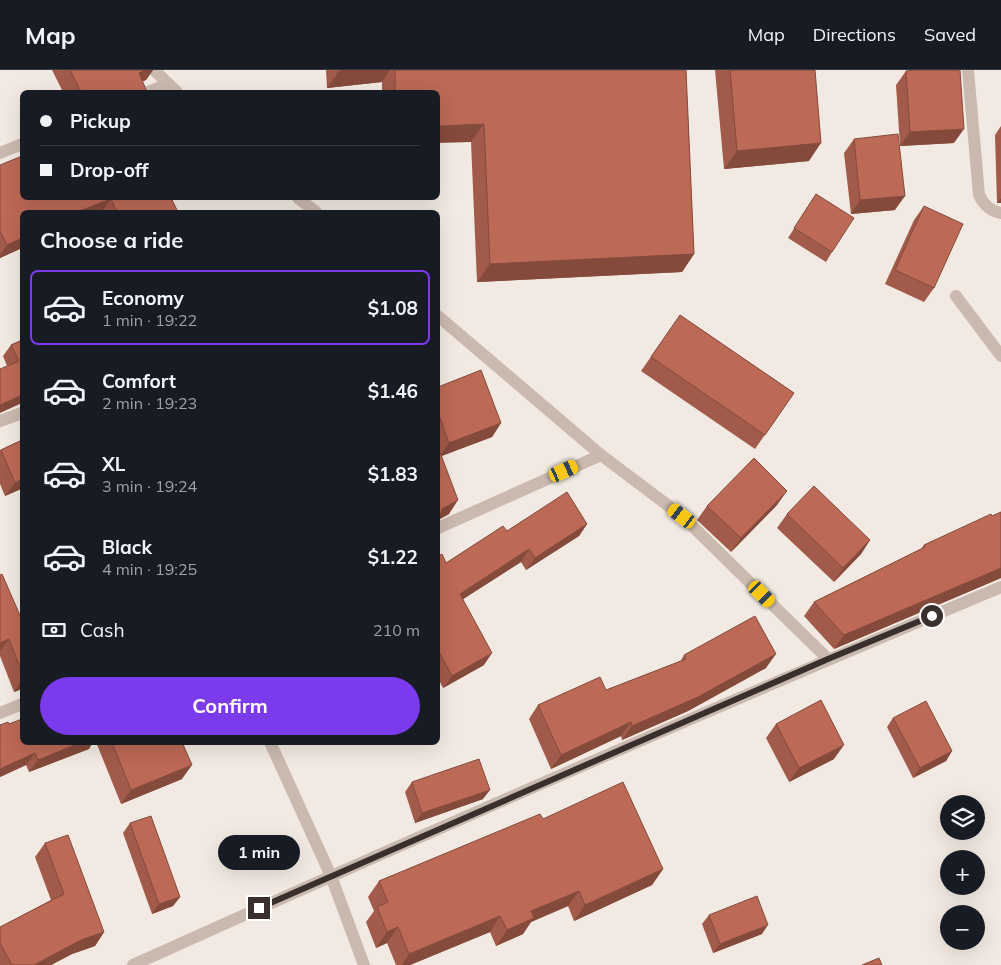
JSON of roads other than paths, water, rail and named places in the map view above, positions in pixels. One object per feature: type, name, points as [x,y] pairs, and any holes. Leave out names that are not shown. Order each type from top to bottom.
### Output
[{"type":"street","points":[[154,70],[172,88]]},
{"type":"street","points":[[968,70],[979,195],[989,209],[1001,213]]},
{"type":"street","points":[[0,154],[20,145]]},
{"type":"street","points":[[301,200],[313,210]]},
{"type":"street","points":[[956,296],[1001,356]]},
{"type":"street","points":[[440,318],[601,455],[682,516],[828,659]]},
{"type":"street","points":[[0,421],[20,414]]},
{"type":"street","points":[[440,527],[601,455]]},
{"type":"street","points":[[134,965],[331,876],[828,659],[1001,586]]},
{"type":"street","points":[[0,713],[20,705]]},
{"type":"street","points":[[271,745],[331,876],[364,965]]}]
